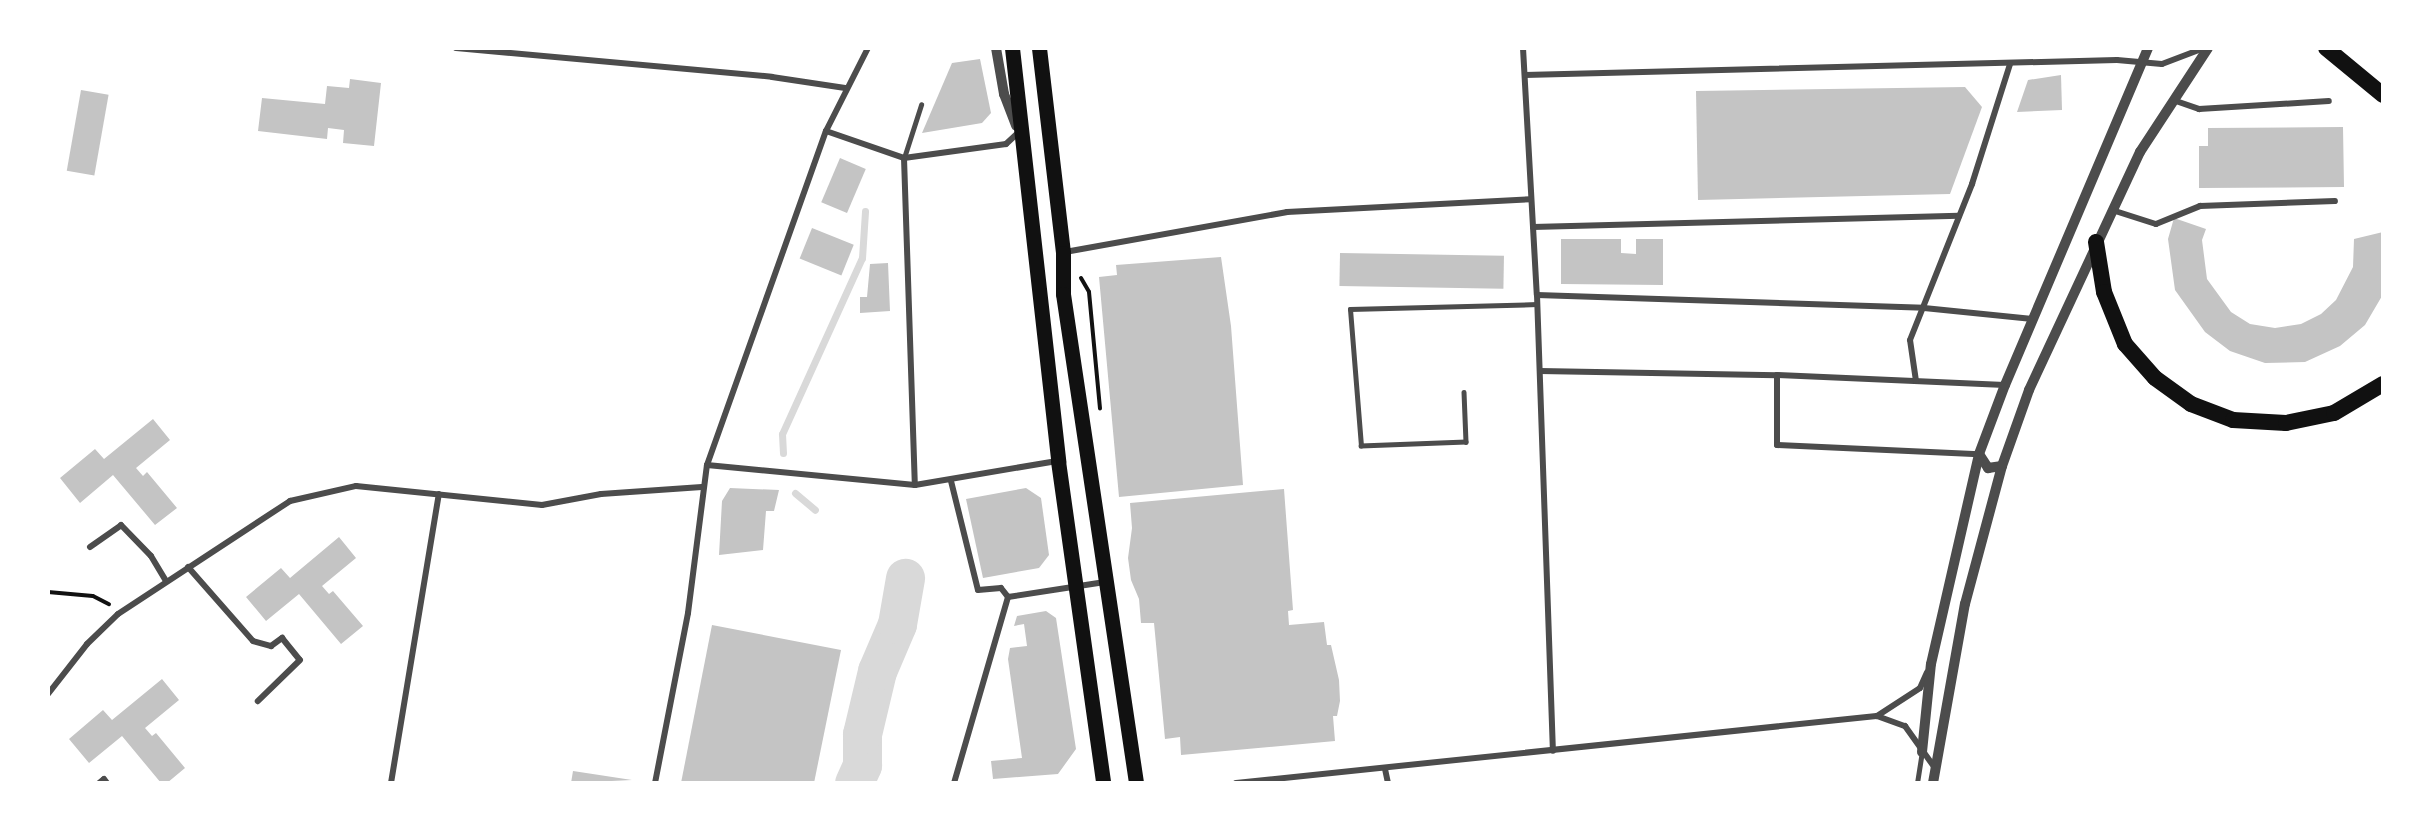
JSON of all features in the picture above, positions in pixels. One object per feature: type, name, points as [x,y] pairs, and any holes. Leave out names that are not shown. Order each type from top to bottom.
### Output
[{"type":"highway","points":[[1012,48],[1019,132],[1058,461],[1103,783]]},
{"type":"highway","points":[[1039,48],[1063,253],[1063,294],[1136,783]]},
{"type":"highway","points":[[2326,48],[2383,95]]},
{"type":"highway","points":[[2096,242],[2104,292],[2125,344],[2155,378],[2191,404],[2233,420],[2286,423],[2334,413],[2383,384]]},
{"type":"street","points":[[456,48],[845,88]]},
{"type":"street","points":[[655,783],[688,613],[706,465],[826,131],[845,88],[868,48]]},
{"type":"street","points":[[826,131],[904,158],[1006,144],[1019,132],[1004,94],[996,48]]},
{"type":"street","points":[[1523,48],[1537,295],[1553,751]]},
{"type":"street","points":[[1525,75],[2010,64],[2117,60],[2148,53],[2180,61],[2206,48]]},
{"type":"street","points":[[1933,783],[1965,604],[2002,466],[2029,390],[2096,242],[2140,152],[2206,48]]},
{"type":"street","points":[[1922,752],[1931,664],[1979,454],[2032,319],[2148,53]]},
{"type":"street","points":[[1916,381],[1910,340],[1959,216],[2010,64]]},
{"type":"street","points":[[2173,100],[2199,109],[2329,101]]},
{"type":"street","points":[[904,158],[915,485]]},
{"type":"street","points":[[1063,253],[1287,212],[1531,199]]},
{"type":"street","points":[[2112,210],[2156,224],[2200,206],[2335,201]]},
{"type":"street","points":[[1533,227],[1959,216]]},
{"type":"street","points":[[1537,295],[1923,308],[2032,319]]},
{"type":"street","points":[[1539,371],[1777,375],[2005,385]]},
{"type":"street","points":[[1777,375],[1777,445],[1979,454]]},
{"type":"street","points":[[1979,454],[1988,468],[2002,466]]},
{"type":"street","points":[[706,465],[915,485],[951,481],[1058,461]]},
{"type":"street","points":[[951,481],[978,590],[1002,588],[1008,597],[954,783]]},
{"type":"street","points":[[48,694],[87,644],[118,614],[290,501],[322,490],[356,486],[542,505],[601,494],[702,487]]},
{"type":"street","points":[[391,783],[437,494]]},
{"type":"street","points":[[90,547],[121,525],[151,556],[166,581]]},
{"type":"street","points":[[188,567],[253,641],[271,646],[282,638],[300,660],[258,701]]},
{"type":"street","points":[[1008,597],[1105,582]]},
{"type":"street","points":[[1877,716],[1920,688],[1931,664]]},
{"type":"street","points":[[1236,783],[1877,716],[1905,726],[1935,768]]},
{"type":"street","points":[[1385,769],[1388,783]]},
{"type":"street","points":[[99,783],[104,779],[107,783]]},
{"type":"lane","points":[[904,158],[921,105]]},
{"type":"lane","points":[[1464,392],[1466,442],[1361,446],[1350,309],[1537,304]]},
{"type":"lane","points":[[1917,783],[1922,752]]},
{"type":"path","points":[[48,592],[93,596],[116,607]]},
{"type":"building","points":[[980,59],[991,113],[982,123],[922,133],[952,63]]},
{"type":"building","points":[[2061,75],[2062,110],[2017,112],[2028,80]]},
{"type":"building","points":[[350,79],[381,83],[374,146],[343,143],[344,130],[328,128],[327,139],[258,131],[262,98],[325,104],[327,86],[349,88]]},
{"type":"building","points":[[1965,87],[1982,107],[1950,194],[1698,200],[1696,91]]},
{"type":"building","points":[[81,90],[109,95],[94,176],[67,171]]},
{"type":"building","points":[[2343,127],[2344,187],[2199,188],[2199,146],[2208,146],[2208,128]]},
{"type":"building","points":[[840,158],[866,169],[847,213],[821,202]]},
{"type":"building","points":[[2174,218],[2206,229],[2202,240],[2207,279],[2231,312],[2250,324],[2275,328],[2301,324],[2321,314],[2336,300],[2353,267],[2354,239],[2383,232],[2382,296],[2365,325],[2340,346],[2305,362],[2265,363],[2230,351],[2205,332],[2175,290],[2168,239]]},
{"type":"building","points":[[812,228],[854,245],[841,275],[800,259]]},
{"type":"building","points":[[1561,239],[1621,239],[1621,253],[1636,254],[1636,239],[1663,239],[1663,285],[1561,284]]},
{"type":"building","points":[[1340,253],[1504,256],[1503,289],[1339,286]]},
{"type":"building","points":[[1221,257],[1231,326],[1243,485],[1119,497],[1099,277],[1117,275],[1116,265]]},
{"type":"building","points":[[888,263],[890,311],[860,313],[860,297],[867,297],[870,264]]},
{"type":"building","points":[[153,419],[170,440],[136,468],[143,476],[147,472],[177,508],[155,525],[113,475],[80,503],[60,478],[95,449],[104,459]]},
{"type":"building","points":[[730,488],[779,490],[774,511],[766,511],[763,550],[719,555],[722,501]]},
{"type":"building","points":[[1026,488],[1041,498],[1049,555],[1039,568],[983,578],[966,499]]},
{"type":"building","points":[[1284,489],[1293,610],[1288,611],[1289,625],[1324,622],[1327,645],[1331,645],[1339,680],[1340,701],[1337,716],[1333,716],[1335,741],[1181,755],[1180,737],[1165,739],[1154,623],[1141,623],[1139,599],[1131,580],[1128,558],[1132,528],[1130,503]]},
{"type":"building","points":[[339,537],[356,558],[322,586],[329,594],[333,591],[363,626],[341,644],[299,594],[266,621],[246,597],[281,568],[290,578]]},
{"type":"building","points":[[1046,611],[1056,618],[1076,749],[1058,774],[993,779],[991,761],[1022,758],[1008,659],[1010,648],[1027,646],[1024,624],[1014,626],[1017,616]]},
{"type":"building","points":[[712,625],[841,650],[814,783],[681,783]]},
{"type":"building","points":[[162,679],[179,700],[145,728],[152,736],[156,733],[185,768],[167,783],[161,783],[122,736],[89,763],[69,739],[103,710],[112,720]]},
{"type":"building","points":[[573,771],[632,780],[571,783]]},
{"type":"waterway","points":[[783,453],[782,434],[862,258],[865,211]]},
{"type":"waterway","points":[[795,493],[815,510]]},
{"type":"waterway","points":[[854,783],[862,765],[862,734],[877,671],[897,624],[905,578]]}]
